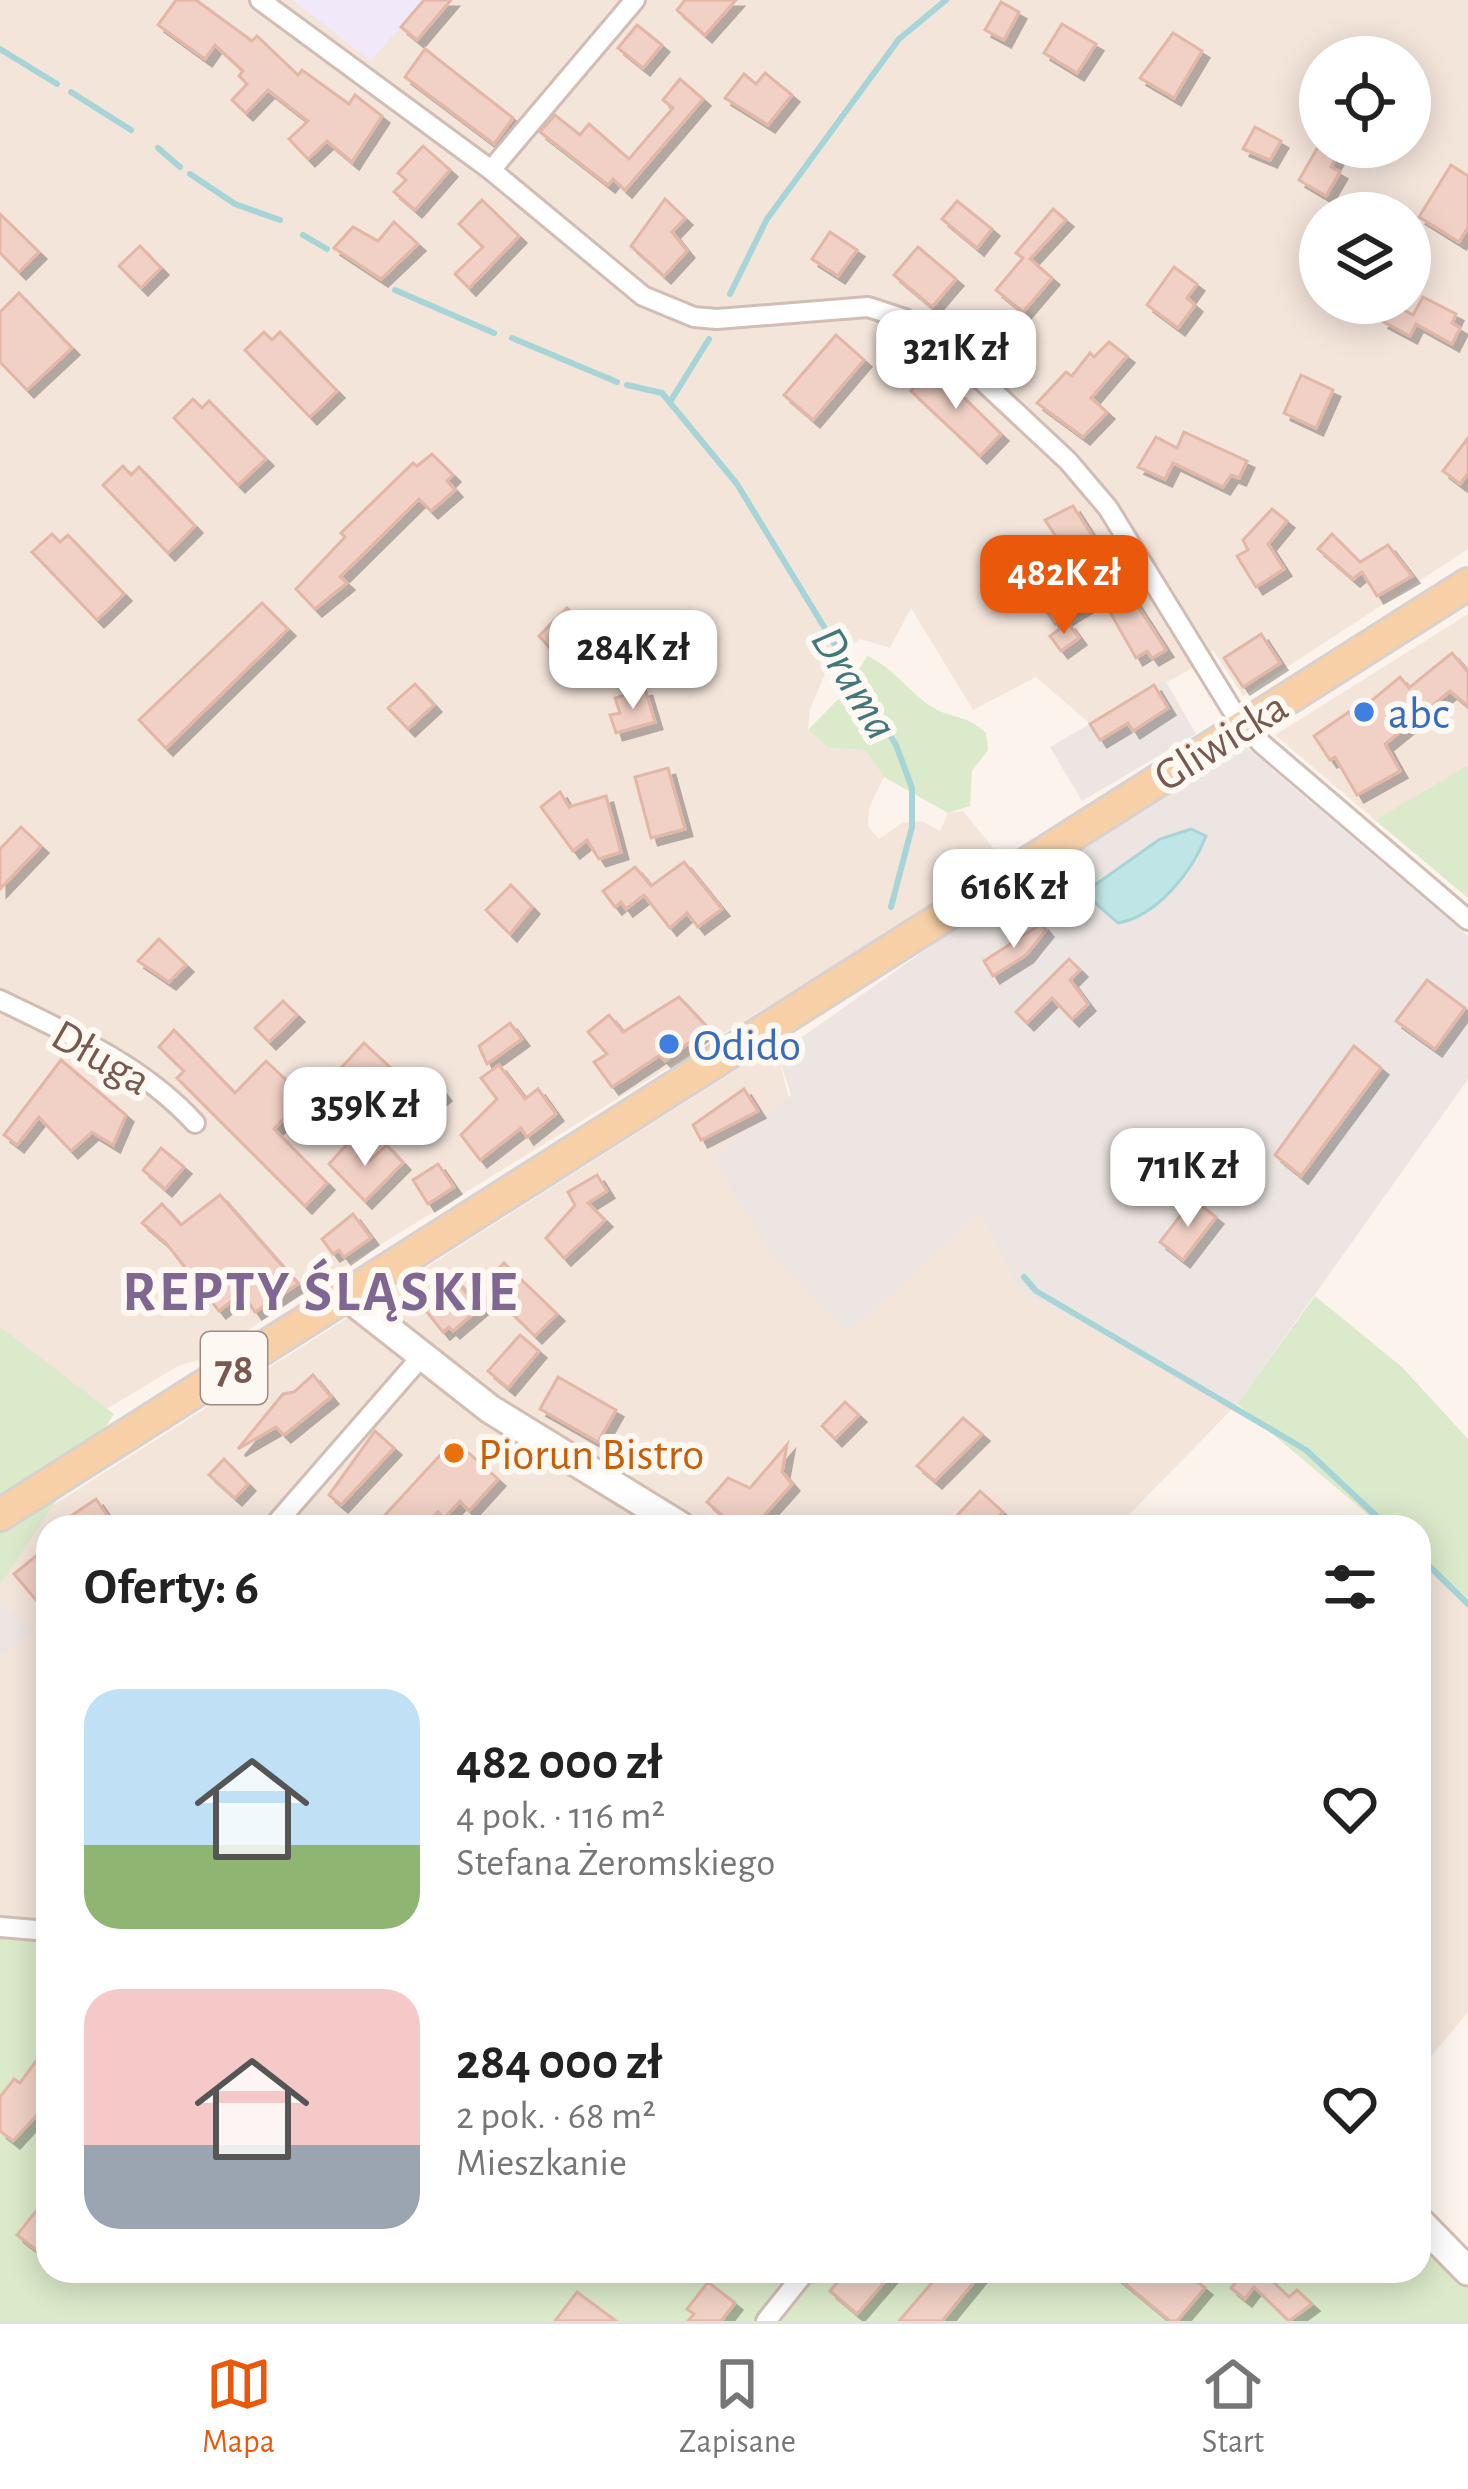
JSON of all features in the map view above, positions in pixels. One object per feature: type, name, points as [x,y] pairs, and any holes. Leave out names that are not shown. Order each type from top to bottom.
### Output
[{"type":"main road","name":"Gliwicka","points":[[0,1515],[1468,584]]},
{"type":"street","points":[[260,0],[491,170],[643,296],[663,306],[717,319],[868,307],[918,327],[1068,461],[1108,508],[1245,724],[1270,753],[1468,920]]},
{"type":"street","points":[[491,170],[635,0]]},
{"type":"street","name":"Długa","points":[[0,1000],[131,1067],[168,1094],[195,1123]]},
{"type":"street","points":[[346,1295],[490,1409],[662,1515]]},
{"type":"street","points":[[283,1515],[422,1356]]},
{"type":"street","points":[[0,1927],[36,1930]]},
{"type":"street","points":[[1431,2234],[1468,2271]]},
{"type":"street","points":[[766,2321],[796,2283]]},
{"type":"shaded area","points":[[0,0],[1468,0],[1468,549],[1243,696],[1213,650],[1204,662],[1090,724],[1036,677],[973,710],[911,608],[890,648],[860,639],[831,660],[810,709],[808,730],[828,748],[865,750],[884,777],[869,808],[868,826],[879,839],[902,823],[922,821],[940,831],[948,813],[963,811],[1004,861],[310,1288],[210,1356],[178,1366],[92,1418],[0,1371]]},
{"type":"shaded area","points":[[292,0],[424,0],[371,61]]},
{"type":"shaded area","points":[[1468,614],[1468,765],[1375,820],[1275,735]]},
{"type":"shaded area","points":[[1165,680],[1196,734],[1082,801],[1050,747]]},
{"type":"shaded area","points":[[1239,741],[1468,936],[1468,1079],[1237,1404],[1019,1291],[980,1211],[847,1334],[767,1247],[714,1158],[791,1095],[778,1054],[975,915]]},
{"type":"shaded area","points":[[778,1054],[846,1333],[981,1210],[1019,1291],[1237,1404],[1129,1515],[38,1515],[744,1065]]},
{"type":"shaded area","points":[[36,1516],[36,1944],[0,1941],[0,1656],[32,1630],[0,1601],[0,1539]]},
{"type":"shaded area","points":[[1431,1567],[1468,1598],[1468,2012],[1431,2057]]},
{"type":"shaded area","points":[[0,1601],[33,1630],[0,1656]]},
{"type":"green space","points":[[867,656],[933,708],[986,733],[988,750],[972,771],[970,806],[948,813],[884,777],[865,750],[828,748],[808,730],[848,689]]},
{"type":"green space","points":[[1468,765],[1468,898],[1375,820]]},
{"type":"green space","points":[[1315,1296],[1402,1367],[1468,1439],[1468,1598],[1431,1567],[1431,1515],[1369,1515],[1237,1404]]},
{"type":"green space","points":[[0,1327],[114,1414],[47,1515],[36,1515],[36,1531],[0,1585]]},
{"type":"green space","points":[[0,1918],[36,1924],[36,2283],[1431,2283],[1431,2247],[1468,2283],[1468,2321],[0,2321]]},
{"type":"water","points":[[1191,829],[1206,836],[1200,850],[1182,878],[1146,912],[1118,923],[1092,900],[1092,887],[1160,839]]},
{"type":"building","points":[[176,0],[196,0],[252,41],[257,36],[298,75],[302,70],[349,104],[355,95],[382,116],[352,162],[327,141],[308,159],[289,139],[308,121],[268,90],[246,113],[232,100],[247,84],[239,76],[243,71],[215,45],[205,59],[158,25]]},
{"type":"building","points":[[424,0],[451,0],[417,40],[401,27]]},
{"type":"building","points":[[685,0],[736,0],[705,35],[677,10]]},
{"type":"building","points":[[1001,2],[1019,12],[1004,40],[985,30]]},
{"type":"building","points":[[1062,24],[1096,44],[1077,73],[1044,53]]},
{"type":"building","points":[[637,25],[662,45],[643,68],[618,48]]},
{"type":"building","points":[[1173,33],[1202,51],[1174,98],[1140,78]]},
{"type":"building","points":[[425,49],[513,118],[494,144],[405,77]]},
{"type":"building","points":[[765,73],[792,95],[768,125],[725,98],[744,74],[756,84]]},
{"type":"building","points":[[680,79],[703,99],[625,190],[613,179],[608,185],[540,132],[555,115],[580,135],[589,124],[629,159],[673,108],[663,100]]},
{"type":"building","points":[[1255,127],[1281,141],[1270,160],[1243,149]]},
{"type":"building","points":[[423,146],[450,170],[415,210],[394,192],[406,180],[398,173]]},
{"type":"building","points":[[1451,165],[1468,176],[1468,227],[1459,242],[1431,224],[1431,198]]},
{"type":"building","points":[[1306,168],[1340,172],[1328,192],[1299,180]]},
{"type":"building","points":[[665,199],[685,218],[672,232],[687,251],[664,276],[631,246]]},
{"type":"building","points":[[482,200],[519,236],[469,288],[455,274],[483,247],[459,224]]},
{"type":"building","points":[[957,201],[992,229],[977,248],[942,219]]},
{"type":"building","points":[[1053,209],[1066,220],[1030,259],[1052,278],[1023,312],[996,290],[1023,258],[1016,253]]},
{"type":"building","points":[[0,214],[39,252],[19,272],[0,253]]},
{"type":"building","points":[[394,222],[418,244],[381,279],[334,248],[353,227],[378,241]]},
{"type":"building","points":[[830,232],[857,250],[838,276],[812,259]]},
{"type":"building","points":[[140,246],[161,268],[141,288],[119,266]]},
{"type":"building","points":[[918,247],[956,279],[932,307],[894,275]]},
{"type":"building","points":[[1174,267],[1197,284],[1187,298],[1195,305],[1178,328],[1147,305]]},
{"type":"building","points":[[19,293],[72,348],[27,390],[0,362],[0,312]]},
{"type":"building","points":[[1431,301],[1456,314],[1452,323],[1460,328],[1452,344],[1416,324],[1431,324]]},
{"type":"building","points":[[1388,324],[1416,324],[1410,336]]},
{"type":"building","points":[[264,332],[272,340],[280,332],[337,391],[310,417],[245,350]]},
{"type":"building","points":[[836,335],[864,360],[813,420],[784,395]]},
{"type":"building","points":[[1109,342],[1127,356],[1091,398],[1107,412],[1083,437],[1037,403],[1066,372],[1072,376],[1090,353],[1094,357]]},
{"type":"building","points":[[933,367],[1001,434],[980,456],[911,391]]},
{"type":"building","points":[[1301,375],[1333,390],[1316,428],[1284,413]]},
{"type":"building","points":[[193,399],[202,408],[209,401],[266,459],[238,485],[174,418]]},
{"type":"building","points":[[1184,432],[1247,461],[1239,478],[1231,475],[1223,487],[1173,463],[1165,479],[1138,467],[1156,437],[1177,448]]},
{"type":"building","points":[[1468,438],[1468,473],[1460,484],[1443,471]]},
{"type":"building","points":[[432,454],[453,475],[447,481],[455,490],[431,511],[419,499],[340,577],[347,583],[315,609],[296,589],[345,537],[341,533],[413,463],[417,466]]},
{"type":"building","points":[[123,466],[131,475],[139,467],[195,526],[168,553],[103,485]]},
{"type":"building","points":[[1073,506],[1166,650],[1152,658],[1147,651],[1136,658],[1106,605],[1096,599],[1055,624],[1032,580],[1067,553],[1045,520]]},
{"type":"building","points":[[1272,509],[1287,521],[1268,544],[1284,569],[1256,587],[1237,556],[1248,550],[1243,540]]},
{"type":"building","points":[[52,534],[60,542],[68,535],[124,594],[97,620],[32,552]]},
{"type":"building","points":[[1332,534],[1360,562],[1388,545],[1412,576],[1377,596],[1362,572],[1353,579],[1318,549]]},
{"type":"building","points":[[262,603],[288,629],[166,748],[139,720]]},
{"type":"building","points":[[567,608],[590,632],[561,660],[539,636]]},
{"type":"building","points":[[1068,623],[1079,638],[1061,651],[1050,636]]},
{"type":"building","points":[[1261,634],[1280,663],[1243,687],[1224,658]]},
{"type":"building","points":[[1452,653],[1468,672],[1468,706],[1450,691],[1385,744],[1400,771],[1357,795],[1335,757],[1330,760],[1314,736],[1349,712],[1352,717],[1400,677],[1409,688]]},
{"type":"building","points":[[415,684],[434,705],[408,729],[388,708]]},
{"type":"building","points":[[1154,685],[1168,708],[1133,731],[1128,723],[1100,740],[1090,724]]},
{"type":"building","points":[[645,689],[655,722],[616,733],[610,715],[620,713],[615,698]]},
{"type":"building","points":[[668,768],[685,829],[651,838],[635,777]]},
{"type":"building","points":[[560,792],[569,807],[606,796],[621,852],[599,859],[587,840],[573,851],[541,807]]},
{"type":"building","points":[[21,827],[41,846],[0,889],[0,849]]},
{"type":"building","points":[[684,862],[722,909],[698,927],[687,913],[670,928],[644,895],[626,909],[621,902],[615,907],[603,891],[635,867],[651,886]]},
{"type":"building","points":[[511,885],[532,907],[510,934],[486,910]]},
{"type":"building","points":[[1041,924],[1046,930],[1026,955],[993,976],[984,961]]},
{"type":"building","points":[[159,939],[186,965],[169,982],[138,961]]},
{"type":"building","points":[[1069,959],[1080,970],[1070,980],[1088,1004],[1072,1019],[1052,998],[1027,1023],[1016,1012]]},
{"type":"building","points":[[1427,980],[1465,1008],[1435,1049],[1396,1021]]},
{"type":"building","points":[[679,997],[708,1028],[665,1061],[660,1055],[612,1087],[594,1062],[607,1054],[588,1032],[609,1015],[623,1032]]},
{"type":"building","points":[[283,1001],[297,1015],[269,1042],[255,1028]]},
{"type":"building","points":[[510,1023],[522,1039],[487,1064],[479,1046]]},
{"type":"building","points":[[174,1030],[235,1093],[266,1061],[304,1097],[274,1129],[327,1183],[305,1206],[177,1078],[184,1071],[159,1047]]},
{"type":"building","points":[[364,1043],[392,1069],[372,1090],[342,1067]]},
{"type":"building","points":[[1354,1046],[1381,1068],[1301,1176],[1275,1155]]},
{"type":"building","points":[[61,1060],[126,1115],[113,1145],[92,1132],[71,1151],[39,1117],[17,1145],[4,1135]]},
{"type":"building","points":[[499,1065],[525,1099],[538,1089],[556,1114],[527,1137],[521,1128],[480,1160],[461,1135],[497,1099],[481,1078]]},
{"type":"building","points":[[433,1080],[444,1094],[423,1111],[411,1096]]},
{"type":"building","points":[[744,1089],[758,1111],[701,1140],[693,1125]]},
{"type":"building","points":[[349,1142],[370,1160],[387,1145],[403,1163],[365,1201],[329,1164]]},
{"type":"building","points":[[161,1148],[184,1167],[165,1189],[143,1170]]},
{"type":"building","points":[[438,1164],[454,1187],[428,1204],[413,1180]]},
{"type":"building","points":[[597,1175],[607,1191],[588,1203],[605,1220],[564,1258],[546,1238],[575,1205],[568,1192]]},
{"type":"building","points":[[220,1195],[298,1284],[255,1312],[242,1293],[219,1311],[166,1243],[142,1223],[162,1204],[181,1225]]},
{"type":"building","points":[[1193,1199],[1216,1217],[1183,1260],[1160,1242]]},
{"type":"building","points":[[353,1214],[371,1238],[344,1257],[339,1250],[333,1254],[322,1239]]},
{"type":"building","points":[[504,1263],[557,1314],[535,1336],[494,1296],[453,1331],[449,1327],[443,1332],[422,1306],[454,1278],[470,1297]]},
{"type":"building","points":[[520,1335],[539,1351],[508,1388],[488,1371]]},
{"type":"building","points":[[313,1375],[331,1397],[284,1435],[276,1427],[238,1449],[283,1394],[294,1392]]},
{"type":"building","points":[[558,1377],[616,1410],[598,1442],[540,1409]]},
{"type":"building","points":[[845,1402],[859,1415],[835,1439],[822,1426]]},
{"type":"building","points":[[963,1418],[982,1434],[935,1481],[917,1466]]},
{"type":"building","points":[[375,1431],[394,1448],[341,1505],[329,1495]]},
{"type":"building","points":[[454,1440],[498,1479],[469,1511],[460,1501],[447,1515],[385,1515]]},
{"type":"building","points":[[787,1445],[782,1472],[792,1484],[764,1515],[722,1515],[707,1502],[728,1478],[750,1488]]},
{"type":"building","points":[[224,1459],[248,1484],[235,1498],[209,1475]]},
{"type":"building","points":[[980,1491],[1003,1512],[1000,1515],[957,1515]]},
{"type":"building","points":[[96,1499],[107,1515],[73,1515]]},
{"type":"building","points":[[36,1556],[36,1600],[14,1574]]},
{"type":"building","points":[[36,2061],[36,2116],[13,2141],[0,2131],[0,2097],[14,2079],[20,2083]]},
{"type":"building","points":[[36,2211],[36,2250],[17,2235]]},
{"type":"building","points":[[707,2283],[735,2303],[721,2321],[688,2321],[694,2314],[687,2309]]},
{"type":"building","points":[[837,2283],[884,2283],[857,2314],[830,2291]]},
{"type":"building","points":[[932,2283],[973,2283],[942,2321],[899,2321]]},
{"type":"building","points":[[1124,2283],[1199,2283],[1205,2288],[1177,2321],[1170,2321]]},
{"type":"building","points":[[1235,2283],[1274,2283],[1289,2297],[1297,2290],[1312,2304],[1289,2321],[1254,2287],[1245,2299],[1231,2288]]},
{"type":"building","points":[[577,2292],[616,2321],[555,2321]]},
{"type":"waterway","points":[[730,294],[767,219],[899,39],[946,0]]},
{"type":"waterway","name":"Drama","points":[[0,49],[57,84]]},
{"type":"waterway","name":"Drama","points":[[71,92],[131,130]]},
{"type":"waterway","name":"Drama","points":[[158,148],[180,167]]},
{"type":"waterway","name":"Drama","points":[[190,174],[235,204],[280,220]]},
{"type":"waterway","name":"Drama","points":[[303,235],[327,249]]},
{"type":"waterway","name":"Drama","points":[[395,290],[494,333]]},
{"type":"waterway","name":"Drama","points":[[512,338],[617,382]]},
{"type":"waterway","points":[[670,402],[709,339]]},
{"type":"waterway","name":"Drama","points":[[627,385],[662,393],[737,484],[896,745],[912,788],[912,827],[891,907]]},
{"type":"waterway","name":"Drama","points":[[1024,1277],[1036,1291],[1306,1450],[1375,1515]]},
{"type":"waterway","name":"Drama","points":[[1431,1568],[1468,1604]]},
{"type":"place","name":"abc","points":[[1364,712]]},
{"type":"place","name":"Odido","points":[[669,1044]]},
{"type":"place","name":"Piorun Bistro","points":[[454,1453]]},
{"type":"district","name":"REPTY ŚLĄSKIE","points":[[321,1290]]}]
